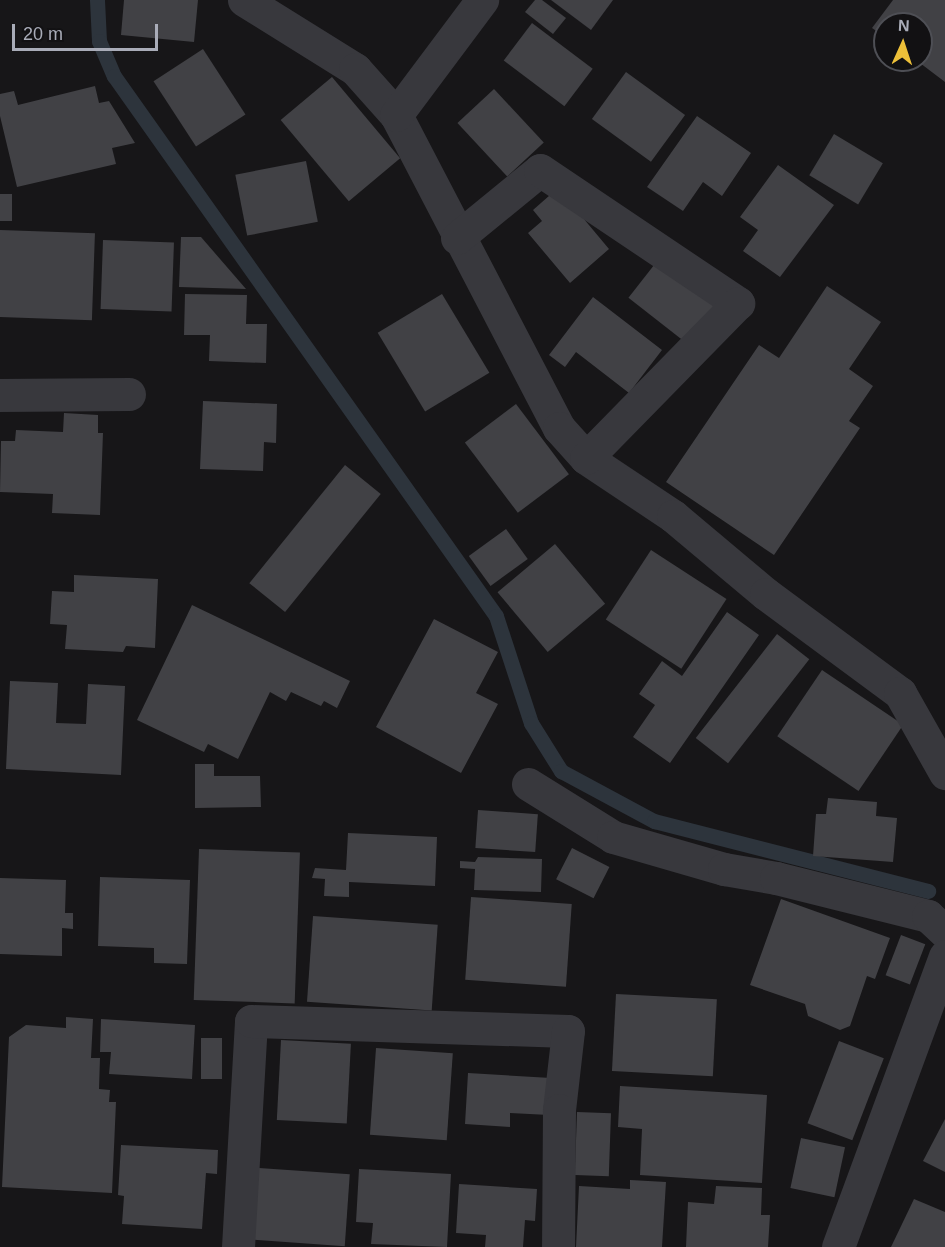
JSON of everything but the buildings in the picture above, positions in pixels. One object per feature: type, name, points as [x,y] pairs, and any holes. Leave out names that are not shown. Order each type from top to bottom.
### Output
[{"type":"street","points":[[244,0],[354,69],[396,116],[457,238],[559,428],[586,458],[673,516],[766,594],[900,693],[945,773]]},
{"type":"street","points":[[396,116],[482,0]]},
{"type":"street","points":[[457,238],[540,170],[738,303],[586,458]]},
{"type":"street","points":[[0,395],[129,394]]},
{"type":"street","points":[[528,784],[613,837],[724,869],[776,878],[928,916],[945,932]]},
{"type":"street","points":[[838,1247],[945,956]]},
{"type":"street","points":[[238,1247],[251,1021],[568,1030],[559,1110],[558,1247]]},
{"type":"waterway","points":[[97,0],[99,41],[114,76],[496,616],[531,723],[561,771],[654,821],[928,891]]}]
